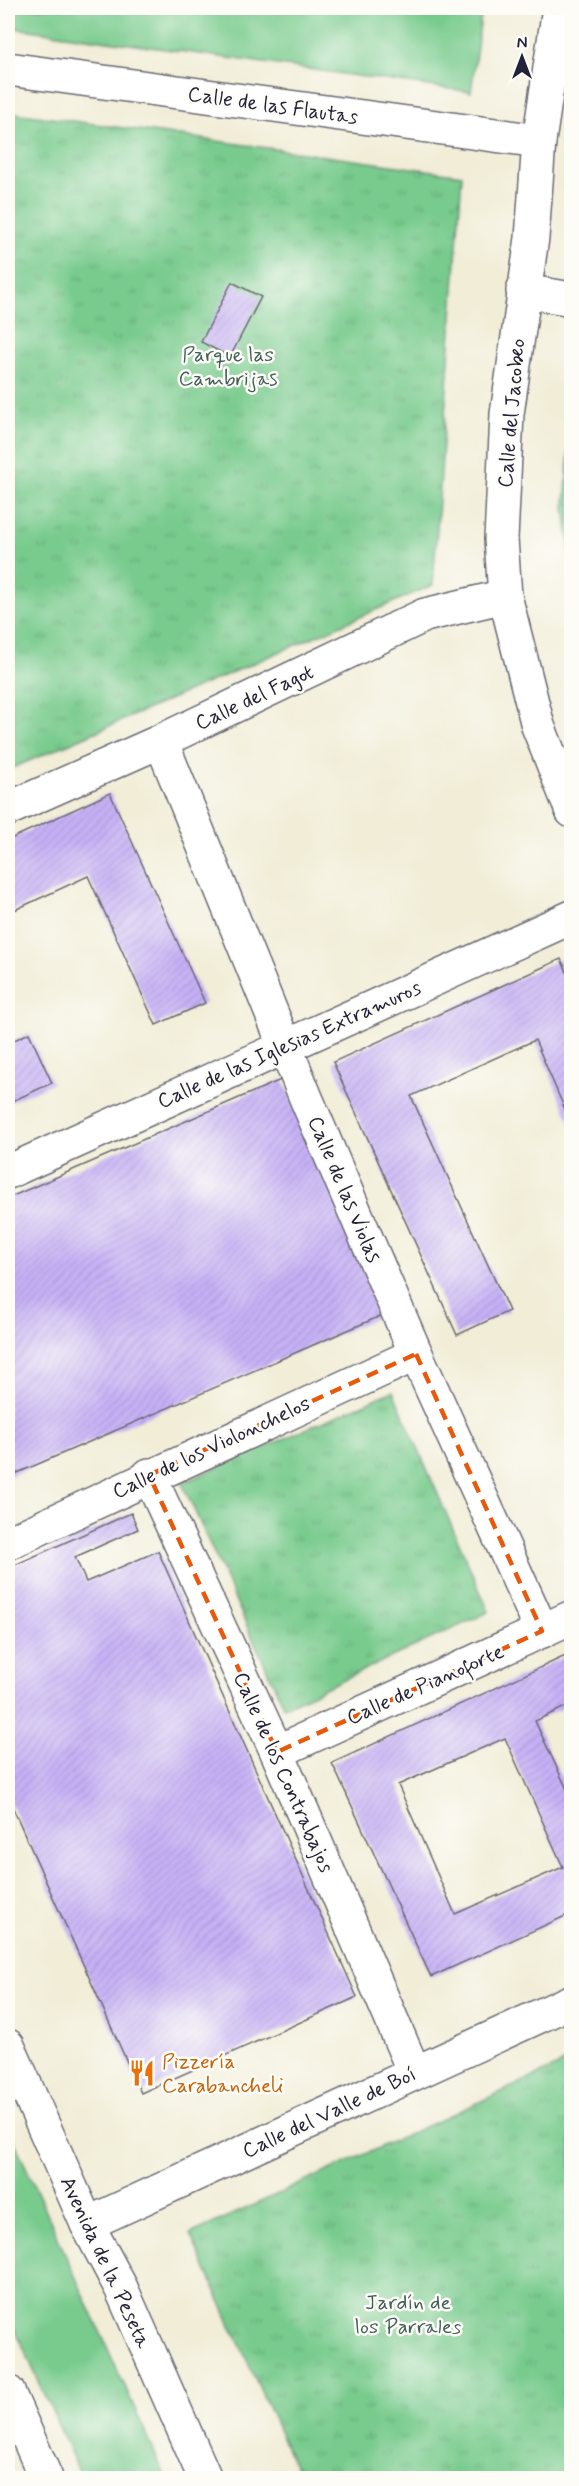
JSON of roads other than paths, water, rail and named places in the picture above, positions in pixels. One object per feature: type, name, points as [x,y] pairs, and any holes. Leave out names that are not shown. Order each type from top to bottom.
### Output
[{"type":"street","name":"Calle del Jacobeo","points":[[559,8],[539,141],[532,238],[507,414],[501,539],[505,596],[538,726],[572,811]]},
{"type":"street","name":"Calle de las Flautas","points":[[8,69],[539,141]]},
{"type":"street","points":[[523,291],[572,298]]},
{"type":"street","name":"Calle del Fagot","points":[[8,809],[161,741],[425,615],[505,596]]},
{"type":"street","name":"Calle de las Violas","points":[[161,741],[284,1046],[416,1354],[542,1631]]},
{"type":"street","name":"Calle de las Iglesias Extramuros","points":[[8,1172],[572,917]]},
{"type":"street","name":"Calle de los Violonchelos","points":[[8,1543],[149,1475],[416,1354]]},
{"type":"street","name":"Calle de los Contrabajos","points":[[149,1475],[277,1752],[414,2072]]},
{"type":"street","name":"Calle de Pianoforte","points":[[277,1752],[572,1617]]},
{"type":"street","name":"Calle del Valle de Boí","points":[[87,2224],[572,2001]]},
{"type":"street","name":"Avenida de la Peseta","points":[[8,2046],[87,2224],[121,2288],[204,2478]]},
{"type":"street","points":[[8,2392],[46,2478]]},
{"type":"place","name":"Pizzería Carabancheli","points":[[142,2073]]},
{"type":"park label","name":"Parque las Cambrijas","points":[[228,366]]},
{"type":"park label","name":"Jardín de los Parrales","points":[[408,2314]]}]
